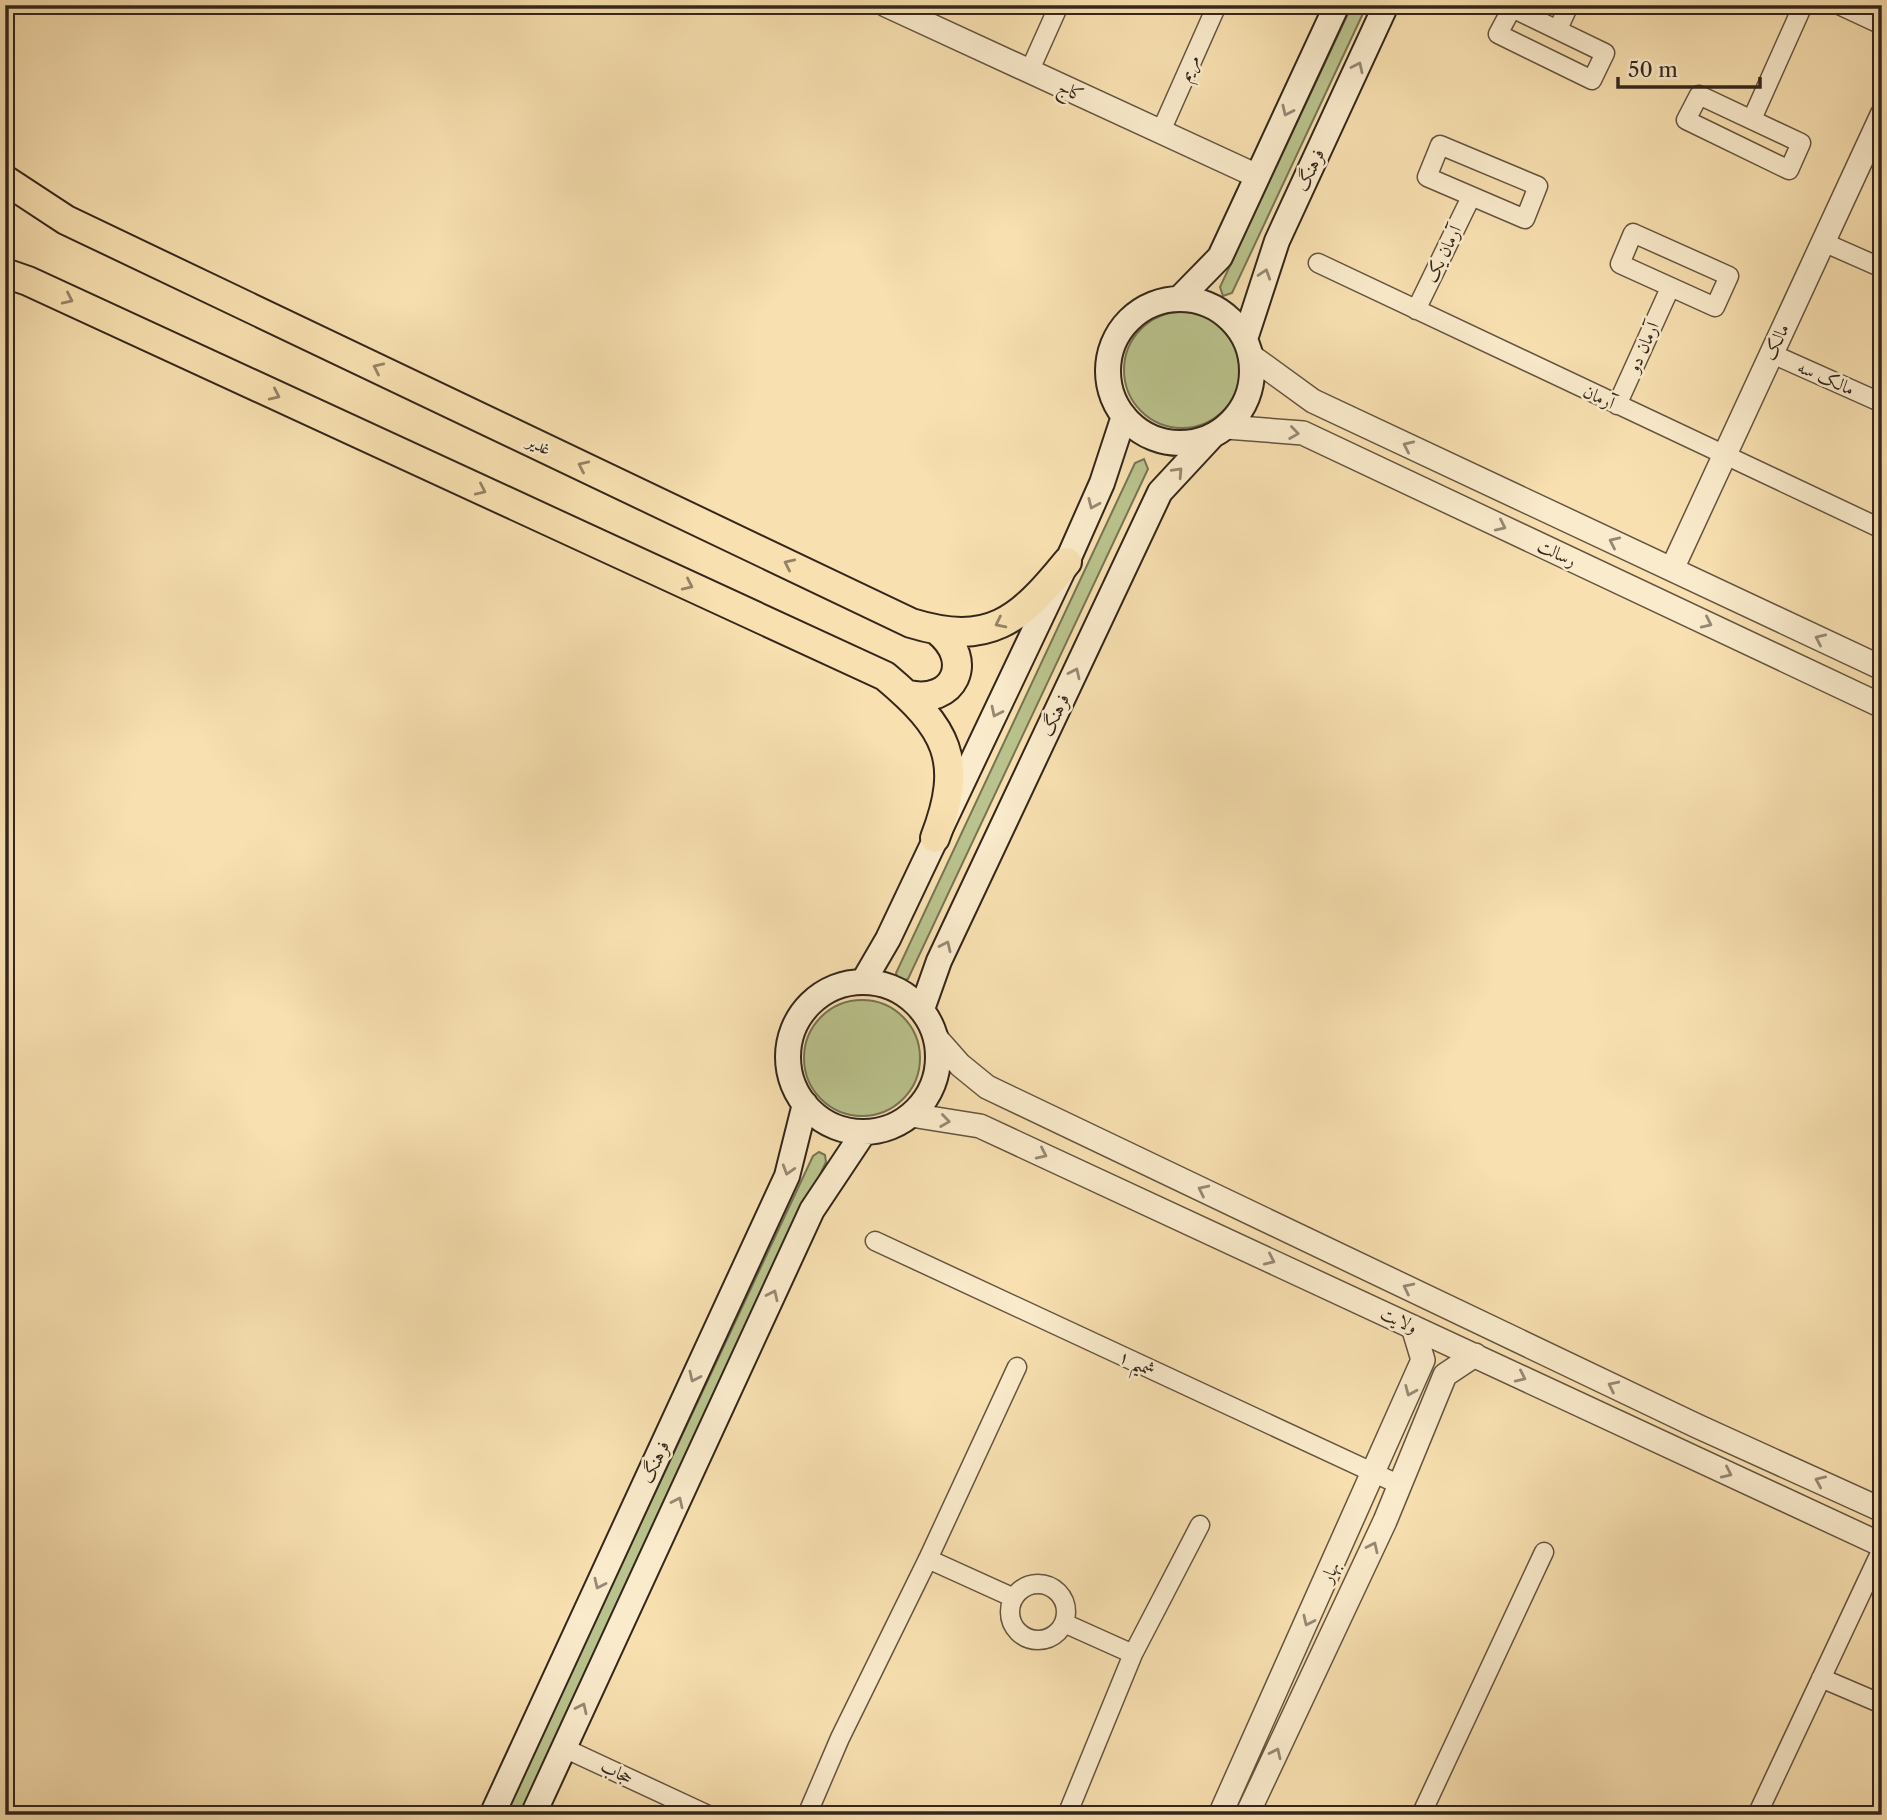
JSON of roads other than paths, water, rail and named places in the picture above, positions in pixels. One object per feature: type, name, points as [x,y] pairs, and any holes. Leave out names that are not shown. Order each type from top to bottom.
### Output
[{"type":"main road","points":[[1179,299],[1220,257],[1337,5]]},
{"type":"main road","name":"فرهنگ","points":[[1248,348],[1277,241],[1387,5]]},
{"type":"main road","name":"غدیر","points":[[5,180],[66,220],[911,622],[938,631],[968,634],[1000,625],[1030,604],[1068,562]]},
{"type":"main road","points":[[5,273],[28,281],[885,676],[908,695],[936,730],[947,751],[951,788],[935,838]]},
{"type":"main road","points":[[1163,301],[1195,301],[1218,310],[1248,348],[1251,386],[1245,402],[1219,431],[1189,442],[1165,441],[1136,428],[1124,416],[1110,388],[1110,356],[1115,341],[1135,315],[1163,301]]},
{"type":"main road","points":[[863,982],[888,939],[1068,562],[1102,483],[1124,416]]},
{"type":"main road","name":"فرهنگ","points":[[922,1009],[939,961],[1160,492],[1219,431]]},
{"type":"main road","points":[[908,695],[928,699],[950,685],[956,676],[957,654],[953,645],[938,631]]},
{"type":"main road","points":[[863,982],[895,989],[922,1009],[937,1039],[937,1073],[923,1103],[911,1115],[897,1124],[864,1132],[832,1125],[805,1104],[793,1082],[788,1058],[795,1025],[810,1004],[830,989],[863,982]]},
{"type":"main road","name":"فرهنگ","points":[[492,1815],[787,1176],[805,1104]]},
{"type":"main road","points":[[533,1815],[813,1210],[864,1132]]},
{"type":"street","name":"کاج","points":[[886,5],[1257,176]]},
{"type":"street","points":[[1029,72],[1059,5]]},
{"type":"street","name":"مریم","points":[[1161,131],[1217,5]]},
{"type":"street","points":[[1558,29],[1569,5]]},
{"type":"street","points":[[1752,119],[1803,5]]},
{"type":"street","points":[[1839,5],[1882,25]]},
{"type":"street","points":[[1512,8],[1558,29],[1605,53],[1592,80],[1499,34],[1512,8]]},
{"type":"street","points":[[1699,95],[1752,119],[1801,143],[1789,170],[1686,120],[1699,95]]},
{"type":"street","name":"مالک","points":[[1672,569],[1882,115]]},
{"type":"street","points":[[1440,145],[1538,186],[1525,219],[1471,197],[1427,177],[1440,145]]},
{"type":"street","name":"آرمان یک","points":[[1416,310],[1471,197]]},
{"type":"street","points":[[1633,233],[1729,276],[1715,307],[1670,288],[1620,264],[1633,233]]},
{"type":"street","points":[[1823,242],[1882,268]]},
{"type":"street","name":"آرمان","points":[[1318,263],[1882,529]]},
{"type":"street","name":"آرمان دو","points":[[1617,405],[1670,288]]},
{"type":"street","name":"رسالت","points":[[1248,348],[1313,401],[1882,668]]},
{"type":"street","name":"مالک سه","points":[[1770,353],[1882,403]]},
{"type":"street","name":"رسالت","points":[[1219,431],[1303,433],[1882,706]]},
{"type":"street","name":"ولایت","points":[[937,1039],[987,1087],[1684,1420],[1882,1510]]},
{"type":"street","name":"ولایت","points":[[911,1115],[980,1126],[1882,1547]]},
{"type":"street","name":"شمیم ۱","points":[[875,1241],[1400,1485]]},
{"type":"street","name":"بهار","points":[[1220,1815],[1423,1360],[1413,1327]]},
{"type":"street","name":"بهار","points":[[1247,1815],[1400,1485],[1445,1375],[1475,1355]]},
{"type":"street","points":[[807,1815],[840,1738],[928,1559],[1017,1367]]},
{"type":"street","points":[[1066,1815],[1133,1654],[1200,1525]]},
{"type":"street","points":[[1756,1815],[1882,1547]]},
{"type":"street","points":[[1421,1815],[1544,1552]]},
{"type":"street","points":[[928,1559],[1014,1598]]},
{"type":"street","points":[[1037,1583],[1051,1586],[1061,1595],[1066,1609],[1064,1623],[1050,1637],[1041,1640],[1021,1634],[1010,1617],[1014,1598],[1023,1587],[1037,1583]]},
{"type":"street","points":[[1064,1623],[1133,1654]]},
{"type":"street","points":[[1821,1678],[1882,1704]]},
{"type":"street","name":"حجاب","points":[[564,1748],[708,1815]]}]
